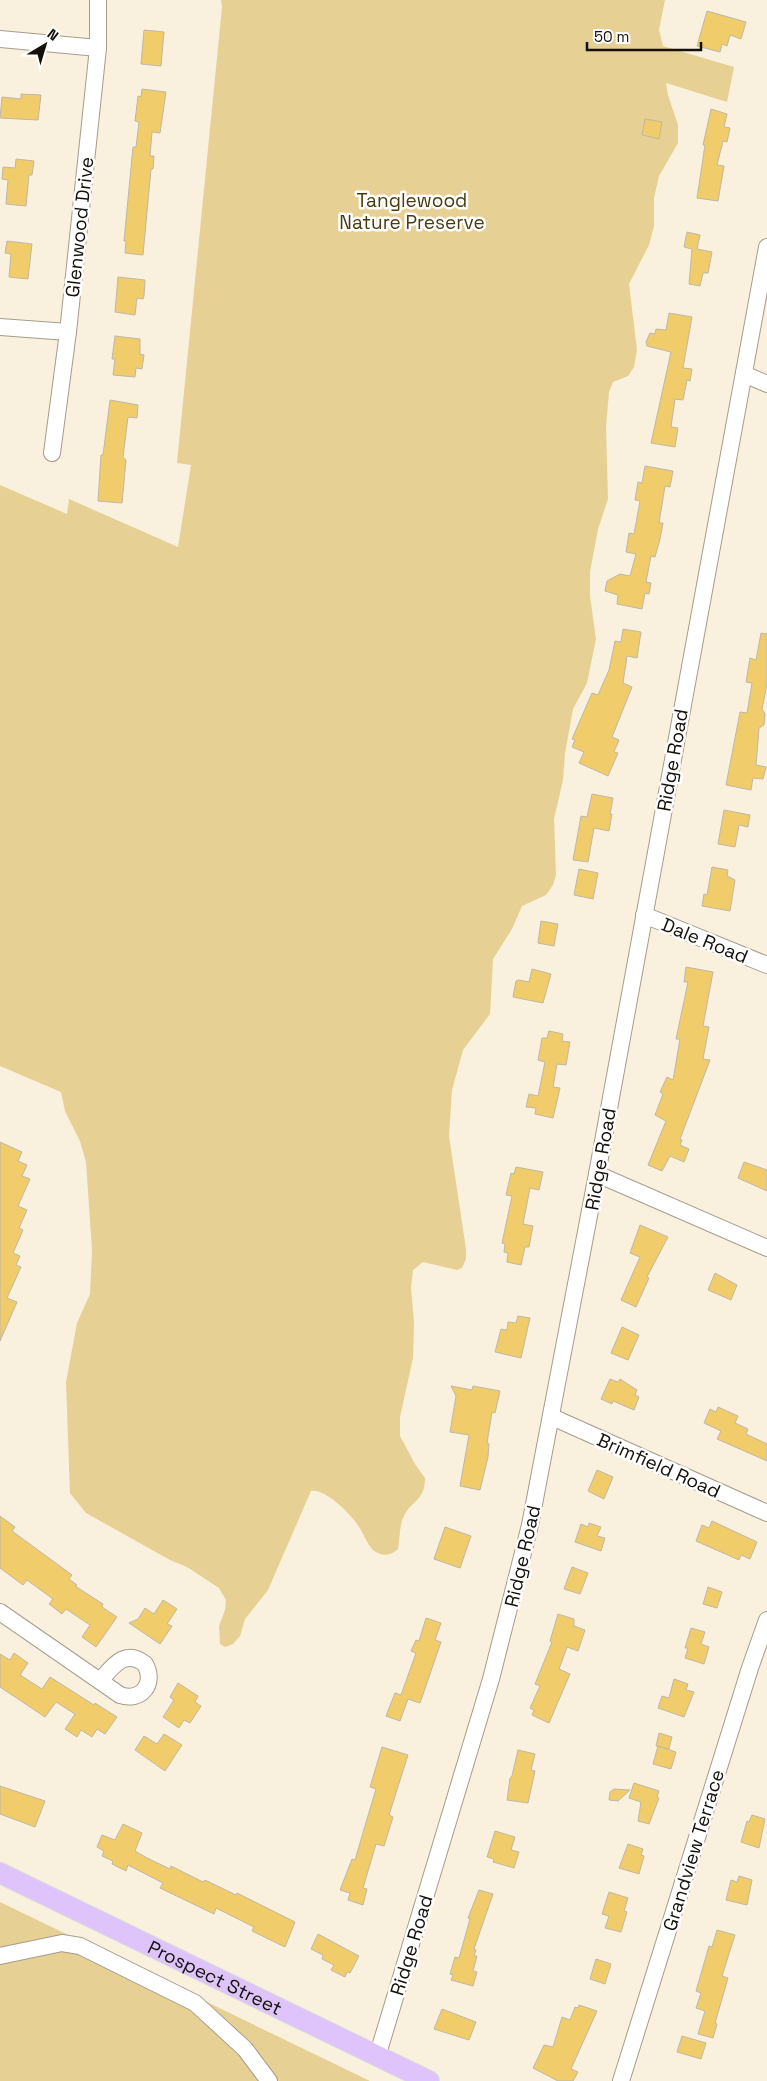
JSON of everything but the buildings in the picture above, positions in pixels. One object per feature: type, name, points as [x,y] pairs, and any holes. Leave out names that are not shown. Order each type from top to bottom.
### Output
[{"type":"main road","name":"Prospect Street","points":[[0,1873],[429,2081]]},
{"type":"street","name":"Glenwood Drive","points":[[52,452],[68,332],[98,48],[98,0]]},
{"type":"street","points":[[0,39],[98,48]]},
{"type":"street","name":"Ridge Road","points":[[377,2057],[507,1622],[524,1553],[598,1174],[767,247]]},
{"type":"street","points":[[0,328],[68,332]]},
{"type":"street","points":[[744,374],[767,384]]},
{"type":"street","name":"Dale Road","points":[[644,915],[767,965]]},
{"type":"street","points":[[598,1174],[767,1248]]},
{"type":"street","name":"Brimfield Road","points":[[552,1417],[767,1513]]},
{"type":"street","points":[[0,1612],[100,1681]]},
{"type":"street","name":"Grandview Terrace","points":[[622,2081],[750,1668],[767,1620]]},
{"type":"street","points":[[0,1956],[62,1943],[80,1946],[196,2003],[245,2049],[269,2081]]},
{"type":"green space","name":"Tanglewood Nature Preserve","points":[[221,0],[665,0],[659,30],[663,46],[734,67],[727,102],[666,83],[678,125],[678,143],[659,176],[654,198],[654,226],[649,245],[629,284],[637,350],[634,367],[628,376],[613,382],[609,392],[606,427],[608,499],[598,529],[590,572],[590,596],[596,639],[587,683],[573,709],[565,753],[563,780],[554,819],[556,875],[553,885],[546,895],[522,906],[512,929],[493,959],[490,1014],[463,1050],[452,1090],[449,1136],[466,1259],[462,1268],[457,1270],[423,1262],[413,1270],[411,1288],[414,1322],[413,1358],[400,1417],[400,1436],[425,1478],[423,1491],[403,1518],[398,1549],[386,1555],[379,1554],[373,1550],[355,1522],[337,1503],[317,1491],[311,1491],[268,1590],[245,1619],[240,1636],[233,1644],[225,1647],[220,1644],[219,1626],[225,1610],[226,1600],[219,1588],[187,1567],[170,1560],[86,1513],[70,1493],[66,1382],[77,1323],[90,1294],[92,1250],[86,1162],[80,1141],[65,1111],[61,1092],[0,1066],[0,485],[67,514],[69,499],[178,547],[191,465],[177,463],[222,7]]},
{"type":"green space","points":[[0,1902],[31,1917],[370,2081],[0,2081]]}]
